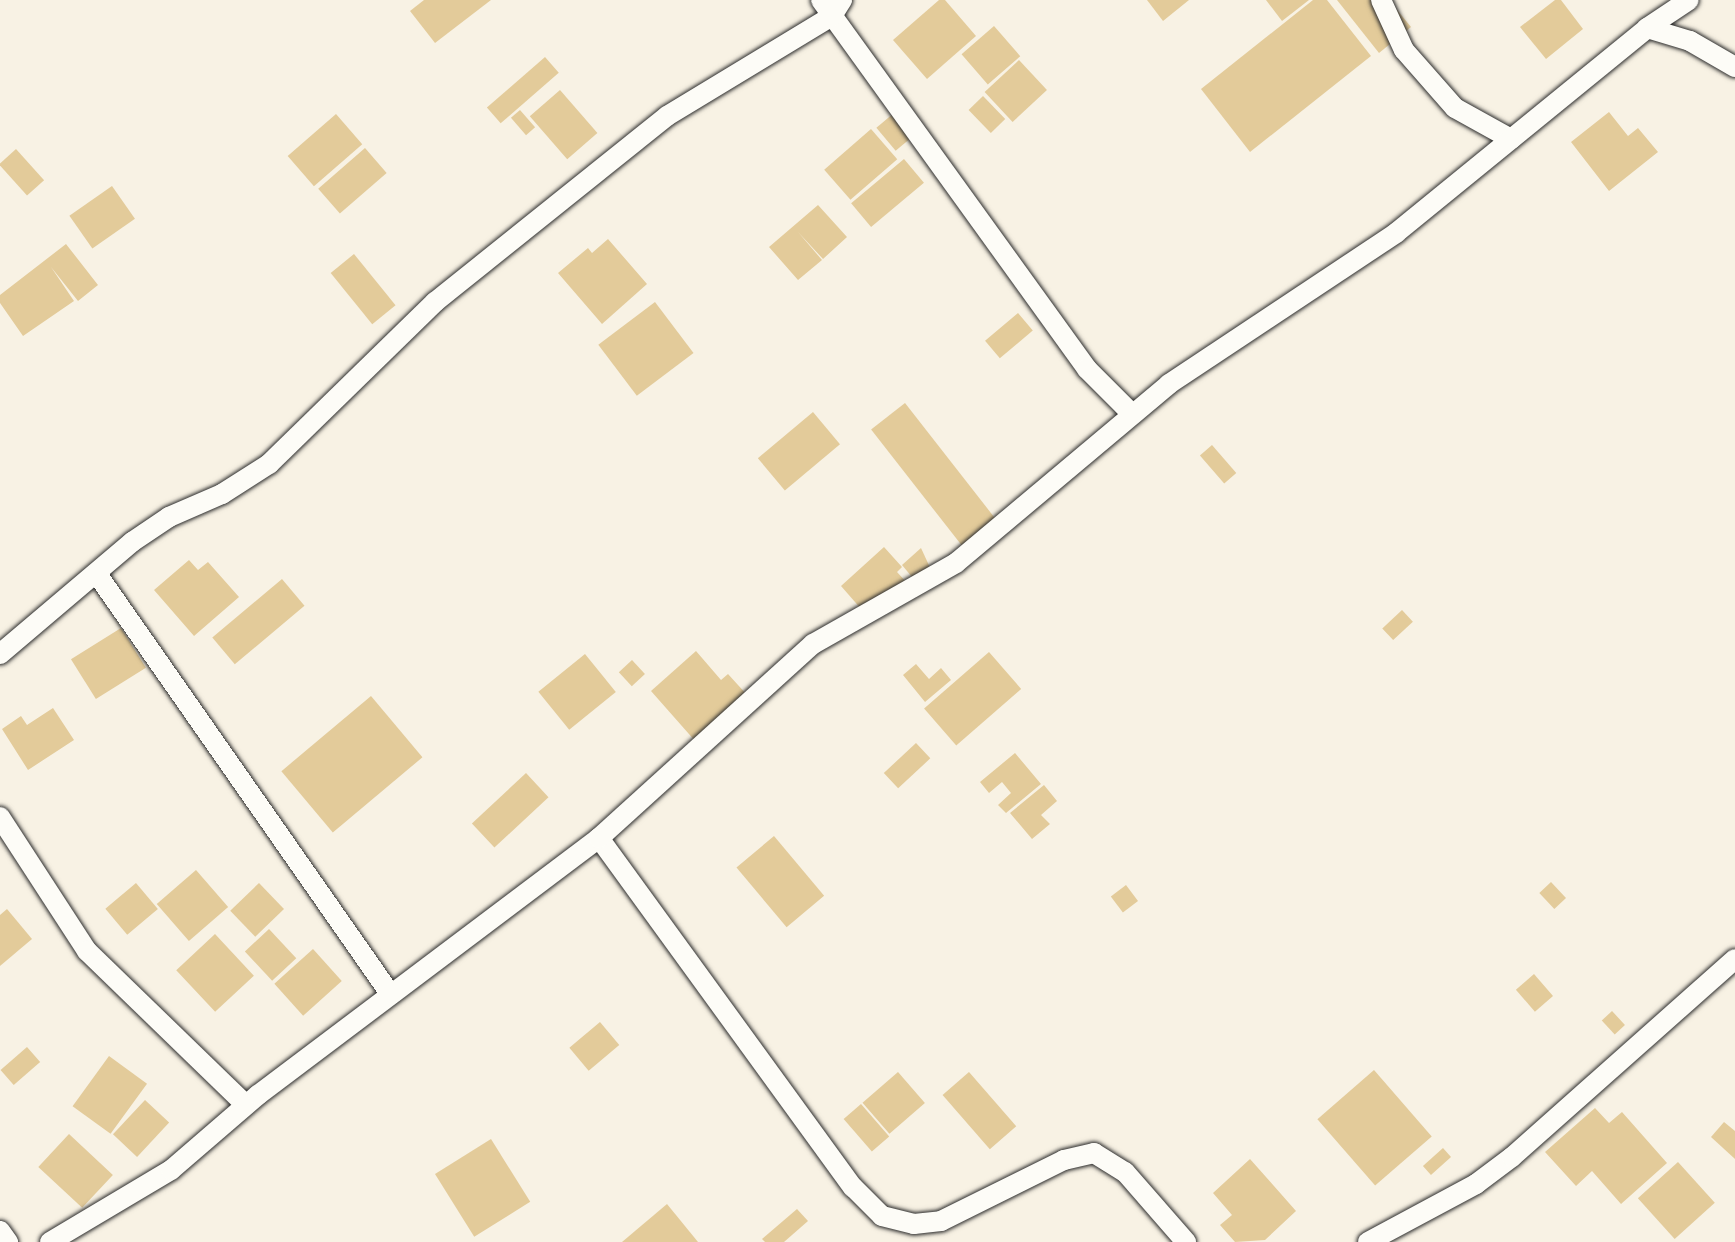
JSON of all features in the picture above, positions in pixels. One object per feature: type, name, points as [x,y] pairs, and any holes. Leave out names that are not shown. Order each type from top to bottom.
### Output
[{"type":"street","points":[[1381,0],[1404,50],[1456,108],[1512,139]]},
{"type":"street","points":[[50,1242],[171,1170],[246,1105],[599,838],[813,644],[956,563],[1053,485],[1131,413],[1396,233],[1647,28],[1689,0]]},
{"type":"street","points":[[0,654],[168,517],[222,494],[268,464],[435,302],[666,116],[831,5],[1087,370],[1131,413]]},
{"type":"street","points":[[1647,28],[1703,46],[1735,67]]},
{"type":"street","points":[[97,574],[391,995]]},
{"type":"street","points":[[0,817],[87,951],[246,1105]]},
{"type":"street","points":[[599,838],[853,1188],[882,1216],[914,1224],[941,1221],[1064,1160],[1094,1152],[1124,1172],[1186,1242]]},
{"type":"street","points":[[1368,1242],[1476,1184],[1512,1157],[1735,960]]},
{"type":"street","points":[[0,1231],[8,1242]]},
{"type":"building","points":[[424,0],[491,0],[435,43],[410,11]]},
{"type":"building","points":[[939,0],[945,0],[976,36],[927,79],[893,40]]},
{"type":"building","points":[[1147,0],[1189,0],[1163,21]]},
{"type":"building","points":[[1266,0],[1309,0],[1282,21]]},
{"type":"building","points":[[1313,0],[1327,0],[1371,56],[1250,152],[1201,89]]},
{"type":"building","points":[[1337,0],[1389,0],[1411,27],[1379,53]]},
{"type":"building","points":[[1555,0],[1561,0],[1583,29],[1546,59],[1520,27]]},
{"type":"building","points":[[994,26],[1020,56],[988,84],[962,54]]},
{"type":"building","points":[[545,57],[559,73],[501,123],[487,108]]},
{"type":"building","points":[[1019,60],[1047,90],[1013,122],[985,92]]},
{"type":"building","points":[[560,90],[597,133],[567,159],[530,116]]},
{"type":"building","points":[[983,96],[1005,119],[991,133],[969,110]]},
{"type":"building","points":[[520,110],[535,127],[526,135],[511,118]]},
{"type":"building","points":[[1609,112],[1628,136],[1638,128],[1658,152],[1609,191],[1571,142]]},
{"type":"building","points":[[894,113],[913,136],[896,151],[876,128]]},
{"type":"building","points":[[336,114],[362,144],[314,186],[288,156]]},
{"type":"building","points":[[871,129],[897,159],[850,200],[824,170]]},
{"type":"building","points":[[365,148],[387,173],[340,214],[318,189]]},
{"type":"building","points":[[16,149],[44,180],[27,196],[0,166]]},
{"type":"building","points":[[904,159],[924,183],[871,227],[851,203]]},
{"type":"building","points":[[112,186],[135,219],[92,249],[69,216]]},
{"type":"building","points":[[818,205],[847,237],[823,259],[798,232],[822,260],[798,280],[769,247]]},
{"type":"building","points":[[608,239],[647,284],[602,324],[558,273],[588,248],[592,253]]},
{"type":"building","points":[[66,244],[98,285],[78,301],[51,267],[74,301],[23,336],[0,303],[0,295]]},
{"type":"building","points":[[354,254],[396,305],[372,324],[331,273]]},
{"type":"building","points":[[655,302],[694,353],[637,396],[598,345]]},
{"type":"building","points":[[1018,313],[1033,331],[1000,358],[985,341]]},
{"type":"building","points":[[905,403],[996,520],[962,546],[871,429]]},
{"type":"building","points":[[813,412],[840,444],[785,490],[758,458]]},
{"type":"building","points":[[1212,445],[1236,473],[1224,483],[1200,455]]},
{"type":"building","points":[[884,547],[902,567],[897,572],[908,584],[869,618],[841,586]]},
{"type":"building","points":[[921,548],[933,574],[922,589],[902,565]]},
{"type":"building","points":[[189,560],[198,570],[208,562],[239,597],[194,636],[154,590]]},
{"type":"building","points":[[282,579],[304,606],[235,664],[212,637]]},
{"type":"building","points":[[1402,610],[1413,622],[1393,640],[1382,628]]},
{"type":"building","points":[[121,628],[146,668],[96,699],[71,659]]},
{"type":"building","points":[[696,651],[721,680],[728,674],[748,696],[696,742],[651,691]]},
{"type":"building","points":[[989,652],[1021,689],[956,745],[924,708]]},
{"type":"building","points":[[585,654],[616,692],[569,730],[538,692]]},
{"type":"building","points":[[632,660],[645,674],[632,686],[619,672]]},
{"type":"building","points":[[916,664],[929,679],[941,668],[951,680],[925,702],[903,675]]},
{"type":"building","points":[[371,696],[422,757],[333,832],[281,771]]},
{"type":"building","points":[[53,708],[74,740],[28,770],[2,729],[21,716],[27,725]]},
{"type":"building","points":[[916,743],[930,758],[898,788],[884,773]]},
{"type":"building","points":[[1015,753],[1041,784],[1006,813],[998,805],[1011,793],[1002,782],[989,793],[980,782]]},
{"type":"building","points":[[526,773],[549,797],[494,848],[472,823]]},
{"type":"building","points":[[1044,785],[1057,801],[1041,815],[1050,824],[1032,839],[1010,813]]},
{"type":"building","points":[[774,836],[824,896],[787,927],[736,867]]},
{"type":"building","points":[[196,870],[228,907],[189,941],[157,904]]},
{"type":"building","points":[[1551,882],[1566,898],[1554,909],[1539,893]]},
{"type":"building","points":[[136,883],[158,909],[127,935],[105,909]]},
{"type":"building","points":[[259,883],[284,909],[255,937],[230,911]]},
{"type":"building","points":[[1126,885],[1138,901],[1123,912],[1111,896]]},
{"type":"building","points":[[7,909],[32,939],[0,966],[0,915]]},
{"type":"building","points":[[269,929],[296,958],[272,981],[245,952]]},
{"type":"building","points":[[215,934],[254,976],[215,1012],[176,970]]},
{"type":"building","points":[[313,949],[342,981],[303,1016],[274,984]]},
{"type":"building","points":[[1534,974],[1553,996],[1535,1012],[1516,990]]},
{"type":"building","points":[[1612,1011],[1625,1025],[1615,1034],[1602,1021]]},
{"type":"building","points":[[600,1022],[619,1045],[589,1071],[569,1048]]},
{"type":"building","points":[[27,1047],[40,1062],[14,1085],[1,1070]]},
{"type":"building","points":[[109,1056],[147,1084],[111,1134],[73,1106]]},
{"type":"building","points":[[1374,1070],[1432,1136],[1375,1186],[1317,1119]]},
{"type":"building","points":[[898,1072],[925,1103],[889,1134],[863,1103]]},
{"type":"building","points":[[969,1072],[1016,1126],[990,1149],[943,1095]]},
{"type":"building","points":[[145,1100],[169,1123],[137,1157],[113,1134]]},
{"type":"building","points":[[861,1104],[889,1136],[872,1152],[844,1119]]},
{"type":"building","points":[[1595,1108],[1609,1123],[1622,1112],[1667,1163],[1621,1204],[1592,1171],[1576,1186],[1545,1152]]},
{"type":"building","points":[[1724,1122],[1735,1131],[1735,1159],[1711,1137]]},
{"type":"building","points":[[69,1134],[113,1175],[82,1208],[38,1167]]},
{"type":"building","points":[[491,1139],[530,1202],[474,1237],[435,1174]]},
{"type":"building","points":[[1443,1148],[1451,1157],[1431,1175],[1423,1166]]},
{"type":"building","points":[[1250,1159],[1296,1211],[1265,1240],[1235,1242],[1220,1225],[1232,1215],[1213,1193]]},
{"type":"building","points":[[1678,1162],[1715,1203],[1675,1239],[1638,1198]]},
{"type":"building","points":[[667,1204],[698,1242],[622,1242]]},
{"type":"building","points":[[797,1209],[808,1221],[784,1242],[762,1239]]}]
